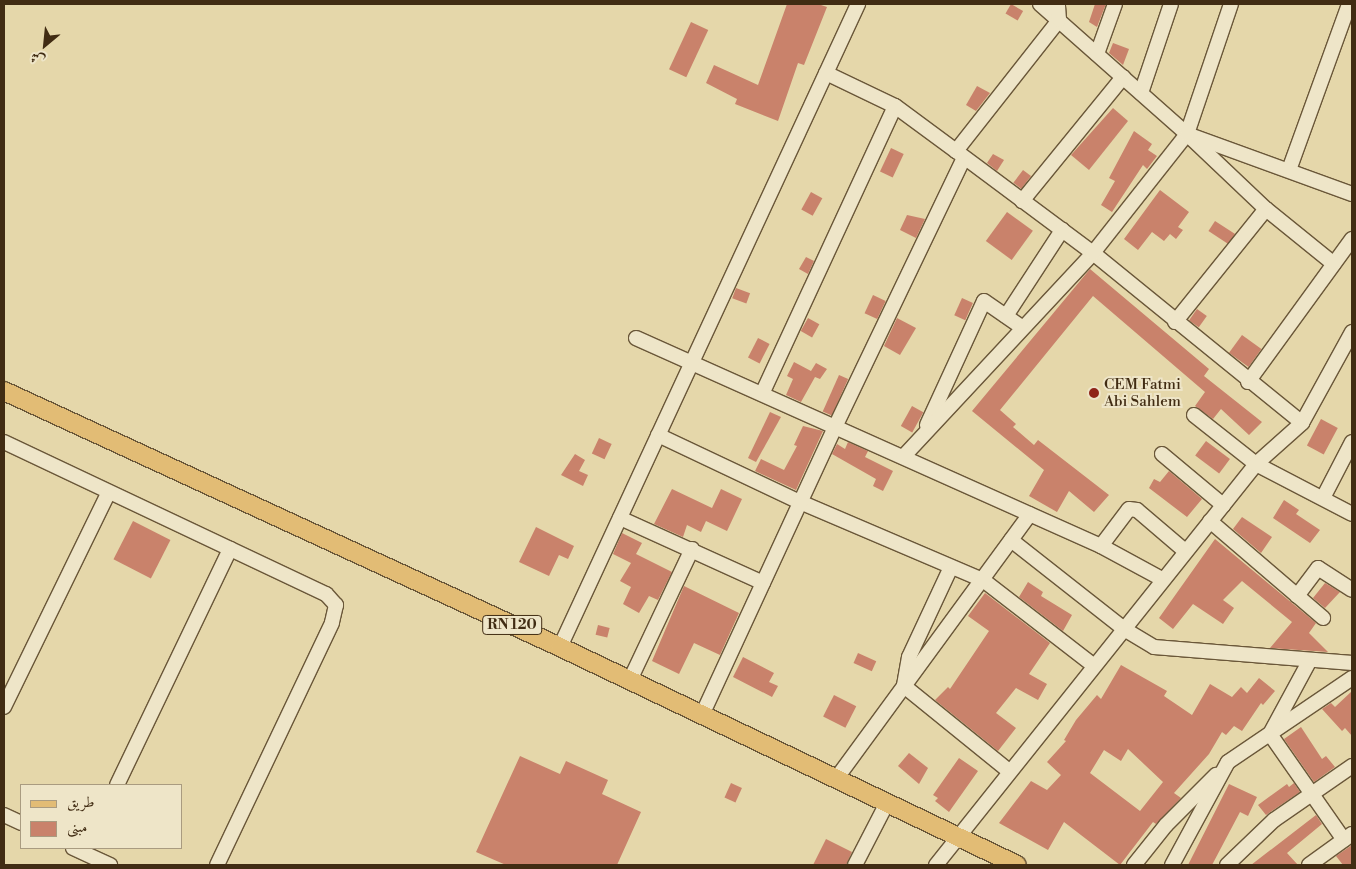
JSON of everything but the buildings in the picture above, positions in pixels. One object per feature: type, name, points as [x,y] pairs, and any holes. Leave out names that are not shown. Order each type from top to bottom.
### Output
[{"type":"main road","name":"RN 120","points":[[4,391],[560,647],[1017,865]]},
{"type":"street","points":[[560,647],[858,4]]},
{"type":"street","points":[[1040,4],[1187,134],[1266,209],[1334,264]]},
{"type":"street","points":[[702,714],[960,155],[1058,20],[1058,4]]},
{"type":"street","points":[[1097,54],[1115,4]]},
{"type":"street","points":[[1141,93],[1171,4]]},
{"type":"street","points":[[903,457],[1093,253],[1187,134],[1231,4]]},
{"type":"street","points":[[1289,170],[1349,4]]},
{"type":"street","points":[[826,73],[895,106],[1093,253],[1248,382],[1302,423]]},
{"type":"street","points":[[1022,201],[1123,77]]},
{"type":"street","points":[[762,394],[895,106]]},
{"type":"street","points":[[1187,134],[1352,194]]},
{"type":"street","points":[[1175,322],[1266,209]]},
{"type":"street","points":[[1006,316],[1062,230]]},
{"type":"street","points":[[1248,382],[1352,239]]},
{"type":"street","points":[[922,437],[984,301],[1023,328]]},
{"type":"street","points":[[939,864],[956,836],[1256,464],[1302,423],[1352,332]]},
{"type":"street","points":[[636,338],[1101,546],[1162,580]]},
{"type":"street","points":[[1194,415],[1256,464],[1352,514]]},
{"type":"street","points":[[658,435],[800,502],[983,580],[1093,665]]},
{"type":"street","points":[[4,442],[326,594],[336,605],[332,623],[217,865]]},
{"type":"street","points":[[1324,498],[1352,442]]},
{"type":"street","points":[[1162,454],[1223,505]]},
{"type":"street","points":[[4,707],[109,492]]},
{"type":"street","points":[[1101,546],[1129,509],[1137,510],[1185,551]]},
{"type":"street","points":[[836,779],[1030,514]]},
{"type":"street","points":[[620,518],[692,549],[763,583]]},
{"type":"street","points":[[1210,520],[1323,618]]},
{"type":"street","points":[[1011,540],[1124,629],[1154,647],[1175,651],[1352,663]]},
{"type":"street","points":[[117,784],[230,549]]},
{"type":"street","points":[[630,680],[692,549]]},
{"type":"street","points":[[904,686],[908,657],[951,567]]},
{"type":"street","points":[[1297,596],[1318,568],[1352,590]]},
{"type":"street","points":[[1270,734],[1310,660]]},
{"type":"street","points":[[1134,865],[1166,825],[1228,762],[1352,678]]},
{"type":"street","points":[[904,686],[1009,771]]},
{"type":"street","points":[[1270,734],[1312,794],[1348,837],[1309,865]]},
{"type":"street","points":[[1172,865],[1228,762]]},
{"type":"street","points":[[1227,865],[1274,820],[1352,766]]},
{"type":"street","points":[[855,865],[887,803]]},
{"type":"street","points":[[4,815],[20,823]]},
{"type":"street","points":[[81,853],[110,865]]},
{"type":"place","name":"CEM Fatmi Abi Sahlem","points":[[1094,393]]}]
